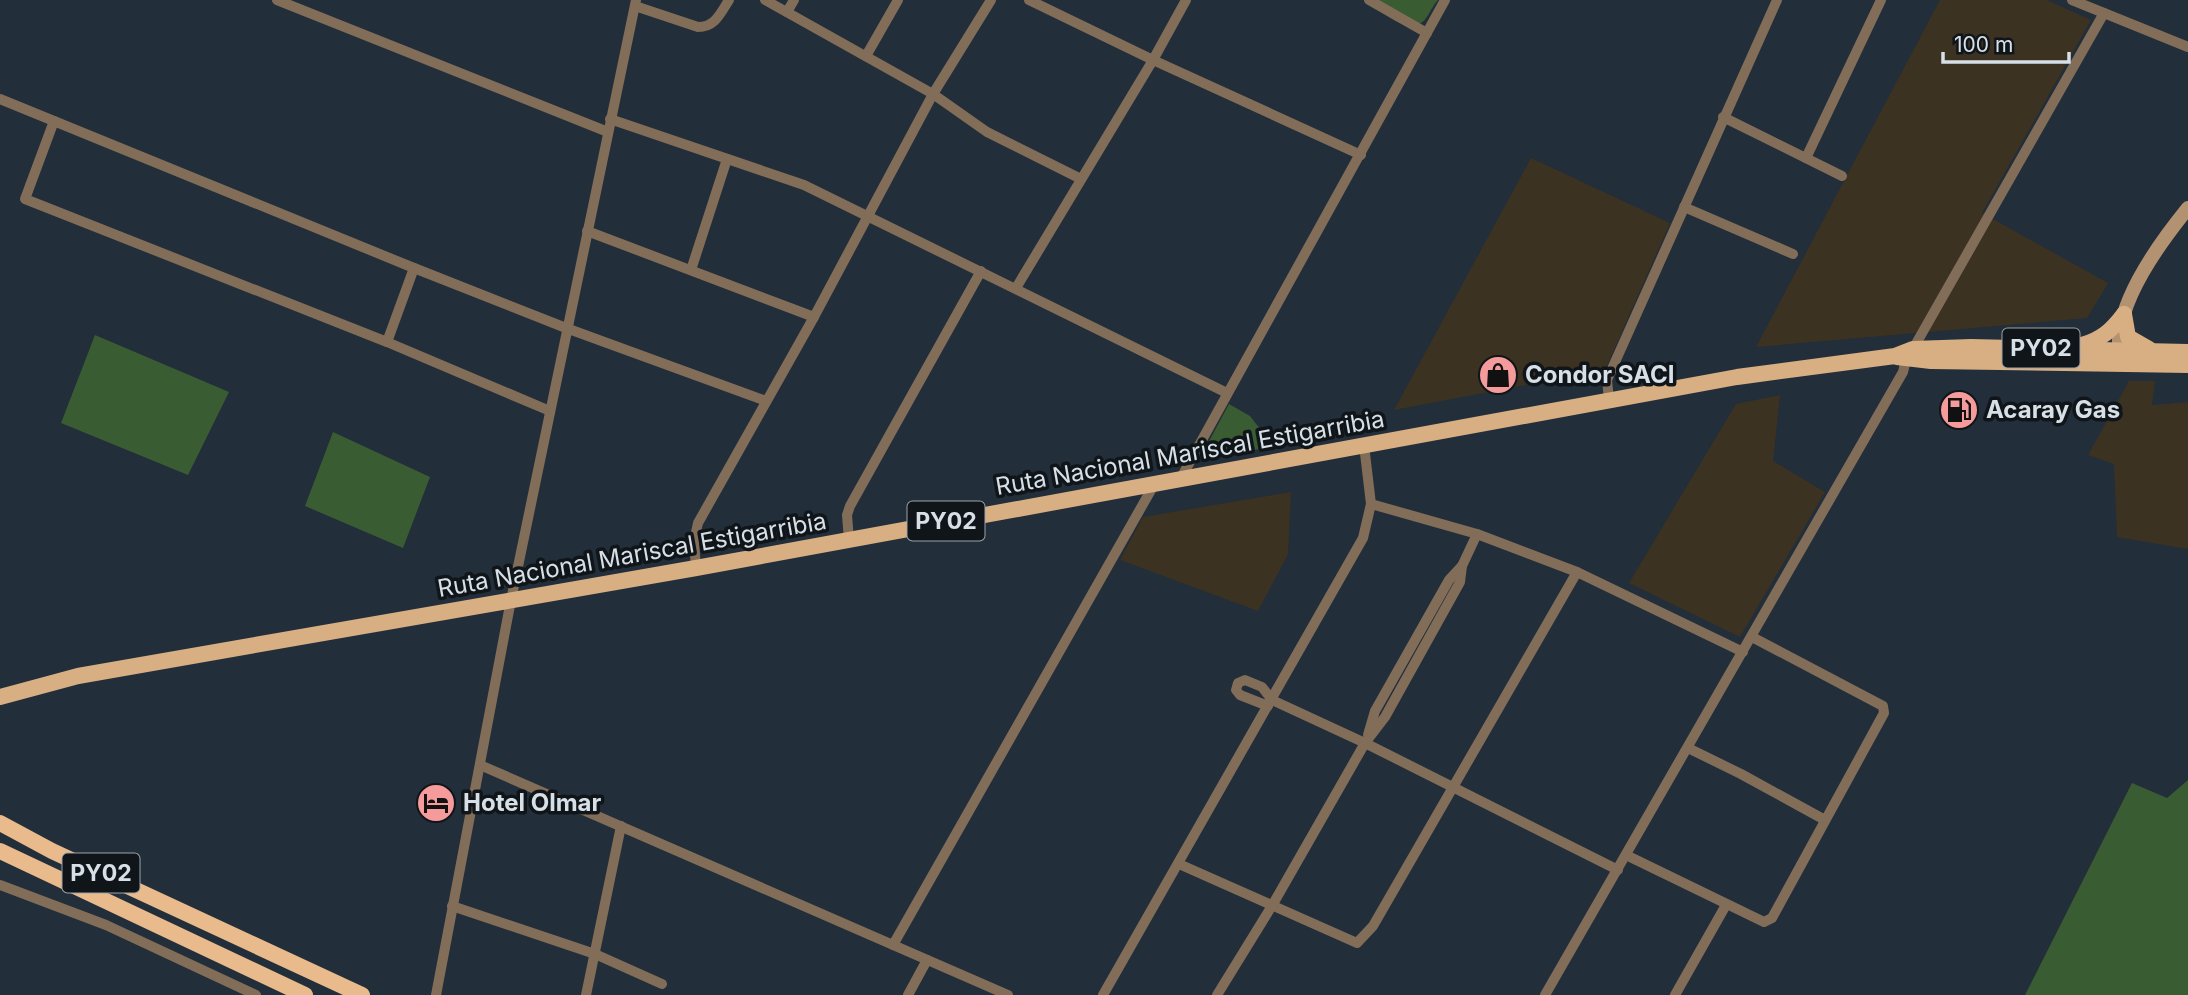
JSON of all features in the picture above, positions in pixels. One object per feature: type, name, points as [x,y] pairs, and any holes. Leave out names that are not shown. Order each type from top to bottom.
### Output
[{"type":"highway","name":"PY02","points":[[0,822],[52,851],[362,995]]},
{"type":"highway","name":"PY02","points":[[0,851],[305,995]]},
{"type":"main road","points":[[2061,348],[2075,348],[2098,340],[2110,332],[2124,314],[2157,250],[2188,208]]},
{"type":"main road","points":[[2124,314],[2128,337],[2145,348],[2158,352]]},
{"type":"main road","points":[[2119,357],[2124,314]]},
{"type":"main road","name":"Ruta Nacional Mariscal Estigarribia","points":[[0,696],[78,676],[696,568],[1737,377],[1971,347],[2061,348],[2188,365]]},
{"type":"main road","name":"Ruta Nacional Mariscal Estigarribia","points":[[1905,355],[2119,357],[2158,352],[2188,352]]},
{"type":"street","points":[[277,0],[608,132]]},
{"type":"street","points":[[436,995],[511,600],[635,3],[698,26],[708,26],[716,21],[729,0]]},
{"type":"street","points":[[765,0],[933,94],[987,132],[1081,179]]},
{"type":"street","points":[[787,12],[794,0]]},
{"type":"street","points":[[866,56],[898,0]]},
{"type":"street","points":[[696,568],[694,541],[698,523],[814,317],[933,94],[991,0]]},
{"type":"street","points":[[1029,0],[1153,61],[1361,155]]},
{"type":"street","points":[[1016,288],[1153,61],[1186,0]]},
{"type":"street","points":[[1369,0],[1427,33]]},
{"type":"street","points":[[1181,478],[1445,0]]},
{"type":"street","points":[[1609,400],[1607,380],[1777,0]]},
{"type":"street","points":[[1806,158],[1881,0]]},
{"type":"street","points":[[2072,0],[2088,3],[2104,13],[2188,47]]},
{"type":"street","points":[[1545,995],[1903,372],[1905,355],[2104,13]]},
{"type":"street","points":[[0,99],[566,328],[766,401]]},
{"type":"street","points":[[1723,117],[1842,176]]},
{"type":"street","points":[[610,119],[804,185],[1227,393]]},
{"type":"street","points":[[54,121],[25,199],[387,342],[550,411]]},
{"type":"street","points":[[691,270],[727,159]]},
{"type":"street","points":[[1684,207],[1793,254]]},
{"type":"street","points":[[587,231],[814,317]]},
{"type":"street","points":[[387,342],[414,268]]},
{"type":"street","points":[[849,540],[850,506],[981,271]]},
{"type":"street","points":[[1103,995],[1363,538],[1371,504],[1364,445]]},
{"type":"street","points":[[892,945],[1155,483]]},
{"type":"street","points":[[1371,504],[1477,534],[1577,572],[1743,652]]},
{"type":"street","points":[[1217,995],[1273,904],[1365,743],[1375,710],[1449,580],[1462,565],[1477,534]]},
{"type":"street","points":[[1179,863],[1357,943],[1373,926],[1577,572]]},
{"type":"street","points":[[1626,855],[1764,922],[1772,918],[1884,713],[1883,706],[1752,637]]},
{"type":"street","points":[[1270,703],[1365,743],[1618,870]]},
{"type":"street","points":[[1688,748],[1825,820]]},
{"type":"street","points":[[480,765],[1008,995]]},
{"type":"street","points":[[586,995],[621,826]]},
{"type":"street","points":[[0,885],[106,925],[256,995]]},
{"type":"street","points":[[1675,995],[1726,905]]},
{"type":"street","points":[[452,906],[595,954],[662,984]]},
{"type":"street","points":[[908,995],[926,960]]},
{"type":"shaded area","points":[[1940,0],[2047,0],[2091,20],[1982,213],[2108,283],[2087,318],[1756,347]]},
{"type":"shaded area","points":[[1531,158],[1670,223],[1605,370],[1394,410]]},
{"type":"shaded area","points":[[2129,381],[2155,381],[2152,405],[2188,402],[2188,549],[2117,537],[2114,464],[2088,455]]},
{"type":"shaded area","points":[[1780,395],[1773,461],[1825,492],[1740,637],[1629,583],[1736,404]]},
{"type":"shaded area","points":[[1291,492],[1288,554],[1258,611],[1120,560],[1143,517]]},
{"type":"green space","points":[[1377,0],[1438,0],[1421,23],[1409,25],[1395,21],[1383,13],[1374,5]]},
{"type":"green space","points":[[95,335],[229,392],[188,475],[61,423]]},
{"type":"green space","points":[[1229,404],[1250,416],[1274,447],[1200,458]]},
{"type":"green space","points":[[333,432],[430,477],[403,548],[305,506]]},
{"type":"green space","points":[[2188,780],[2188,995],[2025,995],[2132,783],[2167,798]]},
{"type":"place","name":"Condor SACI","points":[[1498,375]]},
{"type":"place","name":"Acaray Gas","points":[[1959,410]]},
{"type":"place","name":"Hotel Olmar","points":[[436,803]]}]
